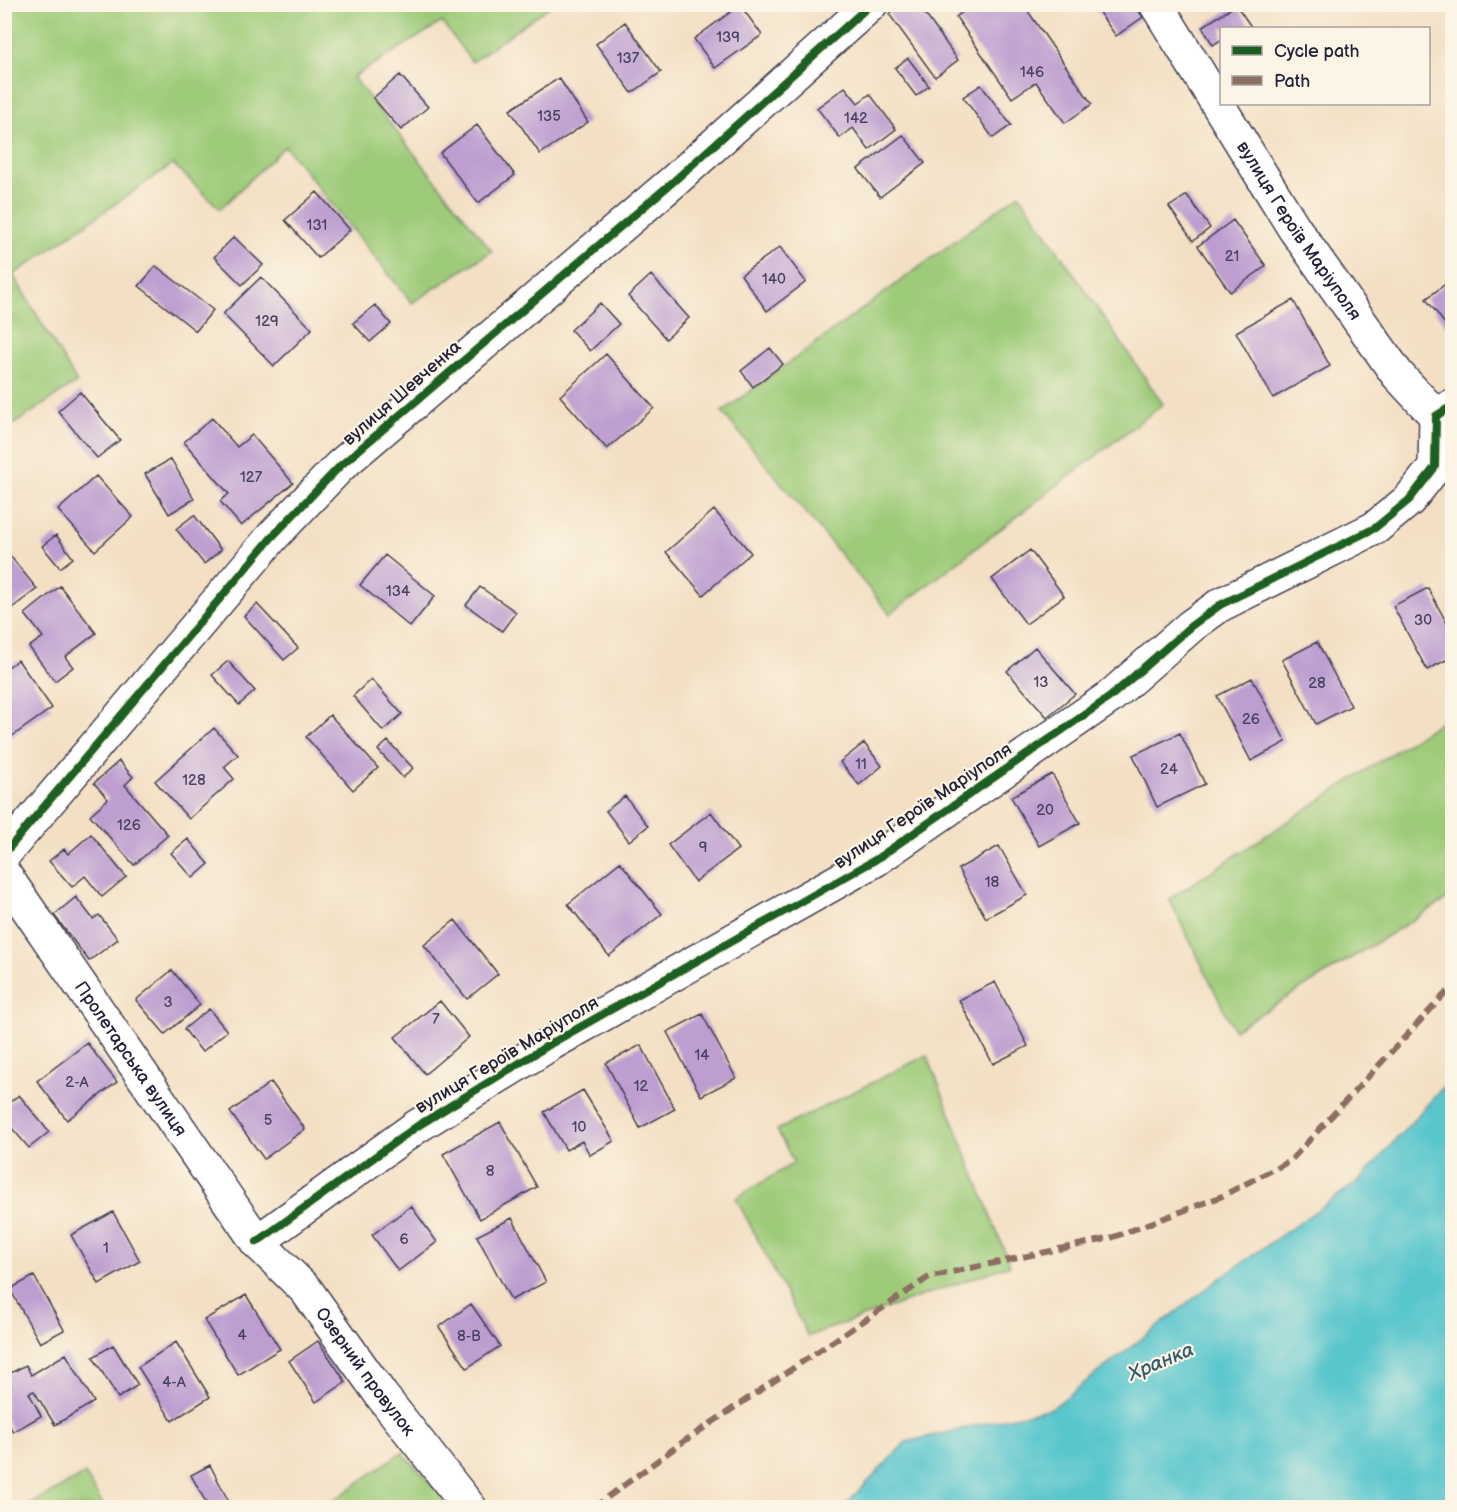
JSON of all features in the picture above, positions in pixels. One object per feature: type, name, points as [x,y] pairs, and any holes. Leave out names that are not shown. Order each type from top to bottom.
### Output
[{"type":"street","name":"вулиця Шевченка","points":[[4,854],[272,537],[340,466],[674,182],[871,4]]},
{"type":"street","name":"вулиця Героїв Маріуполя","points":[[257,1242],[416,1127],[533,1055],[875,860],[1110,697],[1191,626],[1220,605],[1376,528],[1409,500],[1435,467],[1444,411],[1397,374],[1294,228],[1155,4]]},
{"type":"street","name":"Пролетарська вулиця","points":[[4,874],[257,1242]]},
{"type":"street","name":"Озерний провулок","points":[[257,1242],[306,1290],[382,1395],[470,1508]]},
{"type":"green space","points":[[5,4],[551,4],[472,62],[442,22],[353,77],[492,251],[412,303],[285,146],[220,209],[173,164],[13,275],[77,382],[5,430]]},
{"type":"green space","points":[[1019,194],[1163,404],[890,614],[722,412]]},
{"type":"green space","points":[[1452,714],[1452,896],[1234,1030],[1169,899]]},
{"type":"green space","points":[[927,1055],[1010,1265],[808,1336],[736,1198],[794,1163],[777,1130]]},
{"type":"green space","points":[[402,1452],[453,1507],[323,1508]]},
{"type":"green space","points":[[85,1474],[104,1507],[26,1507]]},
{"type":"water","name":"Хранка","points":[[1452,1077],[1452,1507],[844,1507],[906,1442],[1052,1408],[1219,1279],[1360,1180]]},
{"type":"building","points":[[902,4],[918,4],[958,60],[935,77],[889,14]]},
{"type":"building","points":[[973,4],[1023,4],[1092,104],[1065,123],[1036,82],[1012,98],[956,17]]},
{"type":"building","points":[[1093,4],[1134,4],[1143,17],[1116,36]]},
{"type":"building","points":[[740,5],[762,35],[715,68],[694,39]]},
{"type":"building","points":[[1236,5],[1251,27],[1220,27],[1220,40],[1213,45],[1202,27]]},
{"type":"building","points":[[625,22],[661,72],[632,93],[596,44]]},
{"type":"building","points":[[908,58],[929,86],[916,96],[895,68]]},
{"type":"building","points":[[400,75],[428,107],[401,130],[373,98]]},
{"type":"building","points":[[559,78],[588,122],[540,154],[510,110]]},
{"type":"building","points":[[981,85],[1011,125],[993,138],[963,97]]},
{"type":"building","points":[[845,87],[858,103],[870,94],[896,129],[869,150],[853,128],[840,138],[817,108]]},
{"type":"building","points":[[477,125],[515,175],[478,203],[440,153]]},
{"type":"building","points":[[903,135],[925,163],[880,197],[858,169]]},
{"type":"building","points":[[317,192],[350,230],[318,258],[285,220]]},
{"type":"building","points":[[1187,195],[1210,228],[1193,241],[1169,207]]},
{"type":"building","points":[[1233,220],[1266,266],[1230,292],[1198,246]]},
{"type":"building","points":[[234,237],[263,265],[242,285],[214,257]]},
{"type":"building","points":[[780,247],[806,282],[767,311],[741,275]]},
{"type":"building","points":[[156,266],[213,310],[196,331],[139,286]]},
{"type":"building","points":[[651,275],[689,318],[666,339],[628,296]]},
{"type":"building","points":[[261,277],[312,329],[274,366],[223,314]]},
{"type":"building","points":[[1452,279],[1452,333],[1426,299]]},
{"type":"building","points":[[1293,300],[1330,366],[1273,398],[1236,332]]},
{"type":"building","points":[[600,303],[619,324],[590,351],[571,330]]},
{"type":"building","points":[[375,305],[391,324],[370,342],[353,323]]},
{"type":"building","points":[[770,348],[783,364],[753,387],[741,371]]},
{"type":"building","points":[[606,354],[654,408],[607,449],[560,396]]},
{"type":"building","points":[[80,392],[120,440],[97,458],[58,411]]},
{"type":"building","points":[[212,418],[237,447],[252,435],[293,483],[241,526],[220,501],[229,494],[184,442]]},
{"type":"building","points":[[171,459],[194,499],[169,514],[145,474]]},
{"type":"building","points":[[96,476],[133,517],[95,551],[58,510]]},
{"type":"building","points":[[714,510],[751,553],[703,595],[666,552]]},
{"type":"building","points":[[194,515],[221,550],[204,564],[176,529]]},
{"type":"building","points":[[56,535],[73,558],[60,568],[42,546]]},
{"type":"building","points":[[4,548],[37,589],[4,614]]},
{"type":"building","points":[[1030,550],[1064,596],[1026,624],[992,579]]},
{"type":"building","points":[[385,555],[435,596],[410,627],[360,585]]},
{"type":"building","points":[[60,586],[96,633],[65,657],[73,667],[55,681],[29,647],[43,637],[25,614]]},
{"type":"building","points":[[480,587],[516,612],[502,631],[466,605]]},
{"type":"building","points":[[1428,588],[1452,633],[1452,657],[1427,670],[1393,606]]},
{"type":"building","points":[[257,604],[298,648],[284,660],[244,616]]},
{"type":"building","points":[[1317,642],[1351,706],[1316,724],[1282,660]]},
{"type":"building","points":[[1035,647],[1075,694],[1047,717],[1007,671]]},
{"type":"building","points":[[18,660],[52,708],[11,737],[4,728],[4,662],[8,667]]},
{"type":"building","points":[[228,661],[255,691],[239,705],[212,675]]},
{"type":"building","points":[[1252,678],[1286,742],[1251,761],[1217,696]]},
{"type":"building","points":[[371,679],[402,714],[383,731],[353,696]]},
{"type":"building","points":[[330,715],[378,768],[353,790],[306,737]]},
{"type":"building","points":[[214,728],[238,755],[224,767],[234,779],[189,819],[155,781]]},
{"type":"building","points":[[1180,733],[1205,784],[1157,807],[1133,755]]},
{"type":"building","points":[[388,741],[413,768],[403,778],[378,750]]},
{"type":"building","points":[[864,743],[882,766],[859,785],[840,762]]},
{"type":"building","points":[[119,761],[133,777],[125,785],[168,835],[134,865],[90,815],[108,799],[94,783]]},
{"type":"building","points":[[1052,774],[1080,823],[1039,846],[1011,797]]},
{"type":"building","points":[[625,796],[648,826],[629,841],[606,811]]},
{"type":"building","points":[[711,812],[738,849],[695,882],[668,845]]},
{"type":"building","points":[[91,834],[126,877],[102,897],[85,876],[72,887],[49,861],[64,849],[68,854]]},
{"type":"building","points":[[188,839],[209,864],[193,878],[171,853]]},
{"type":"building","points":[[999,846],[1027,895],[986,918],[958,869]]},
{"type":"building","points":[[620,862],[662,914],[609,956],[568,904]]},
{"type":"building","points":[[76,897],[93,919],[99,915],[118,939],[89,961],[54,915]]},
{"type":"building","points":[[455,920],[498,974],[467,999],[424,945]]},
{"type":"building","points":[[172,970],[200,1005],[165,1034],[136,1000]]},
{"type":"building","points":[[995,982],[1028,1046],[993,1064],[959,1000]]},
{"type":"building","points":[[440,1001],[469,1037],[425,1074],[395,1037]]},
{"type":"building","points":[[209,1009],[227,1031],[202,1052],[184,1029]]},
{"type":"building","points":[[702,1014],[736,1078],[701,1096],[667,1032]]},
{"type":"building","points":[[87,1043],[117,1082],[67,1120],[37,1081]]},
{"type":"building","points":[[641,1045],[675,1109],[640,1128],[606,1063]]},
{"type":"building","points":[[271,1082],[305,1129],[264,1159],[230,1112]]},
{"type":"building","points":[[583,1090],[614,1141],[590,1155],[582,1141],[566,1150],[544,1112]]},
{"type":"building","points":[[19,1095],[49,1132],[29,1148],[4,1119],[4,1107]]},
{"type":"building","points":[[500,1122],[537,1187],[480,1219],[443,1154]]},
{"type":"building","points":[[411,1206],[437,1242],[398,1271],[372,1235]]},
{"type":"building","points":[[113,1212],[140,1261],[99,1284],[71,1235]]},
{"type":"building","points":[[512,1218],[546,1282],[511,1300],[477,1236]]},
{"type":"building","points":[[34,1276],[64,1330],[40,1343],[10,1289]]},
{"type":"building","points":[[246,1295],[280,1349],[238,1375],[204,1320]]},
{"type":"building","points":[[471,1304],[500,1346],[467,1368],[439,1327]]},
{"type":"building","points":[[318,1341],[346,1382],[316,1402],[289,1361]]},
{"type":"building","points":[[176,1342],[210,1397],[172,1421],[138,1367]]},
{"type":"building","points":[[113,1345],[138,1385],[118,1398],[93,1357]]},
{"type":"building","points":[[66,1354],[94,1402],[55,1425],[34,1391],[29,1393],[41,1416],[13,1432],[5,1417],[5,1376],[26,1365],[31,1375]]},
{"type":"building","points":[[210,1465],[232,1508],[209,1508],[191,1475]]},
{"type":"marked path","points":[[593,1508],[680,1444],[929,1277],[1111,1238],[1220,1197],[1290,1161],[1452,988]]},
{"type":"cycle path","points":[[4,854],[272,537],[340,466],[674,181],[871,4]]},
{"type":"cycle path","points":[[257,1242],[416,1127],[552,1043],[875,860],[1110,697],[1191,626],[1220,605],[1375,528],[1409,500],[1435,467],[1436,416],[1452,406]]}]
